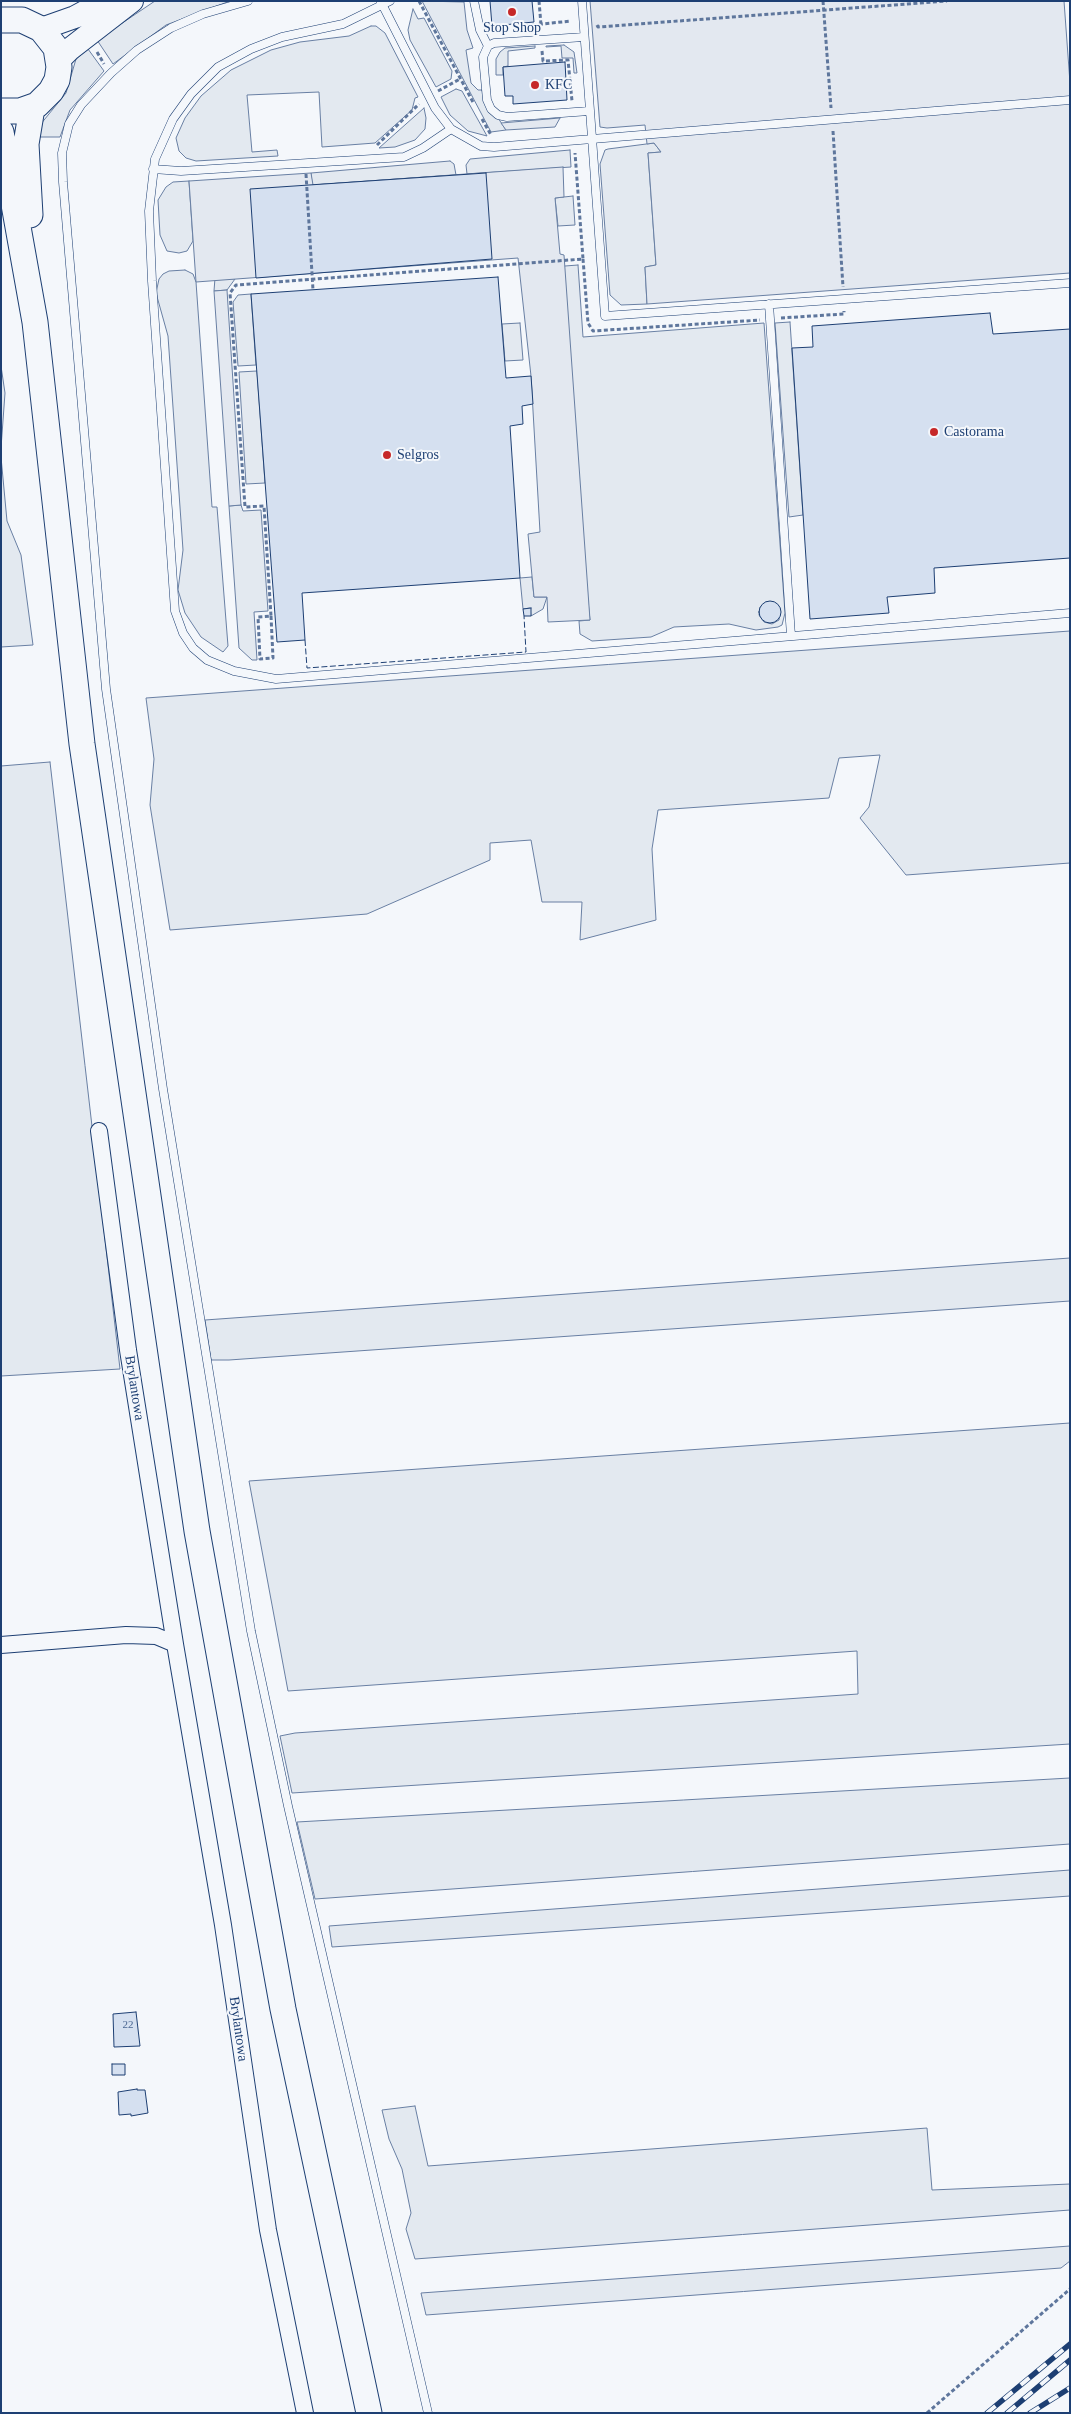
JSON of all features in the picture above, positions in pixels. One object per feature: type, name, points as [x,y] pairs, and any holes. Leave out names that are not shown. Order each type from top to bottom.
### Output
[{"type":"main road","points":[[20,17],[75,17],[105,1]]},
{"type":"main road","points":[[59,60],[70,49],[132,1]]},
{"type":"main road","points":[[1,111],[14,112],[32,108],[51,91],[57,80],[59,60],[53,43],[20,17]]},
{"type":"main road","points":[[32,108],[26,144],[35,322],[82,744],[197,1531],[283,2009],[369,2413]]},
{"type":"main road","points":[[1,132],[6,177],[35,322]]},
{"type":"street","name":"Brylantowa","points":[[99,1131],[128,1350],[175,1644],[223,1925],[268,2230],[305,2413]]},
{"type":"street","points":[[1,1645],[126,1635],[156,1636],[175,1644]]},
{"type":"lane","points":[[248,1],[203,14],[171,28],[137,50],[111,73],[81,105],[69,124],[62,153],[63,182],[106,689],[163,1089],[251,1631],[293,1825],[428,2413]]},
{"type":"lane","points":[[474,1],[480,30],[488,46]]},
{"type":"lane","points":[[582,1],[605,316],[1070,282]]},
{"type":"lane","points":[[1070,100],[494,147],[482,146],[451,129],[432,103],[384,2],[343,24],[282,37],[251,49],[218,67],[191,94],[173,119],[155,159],[149,212],[175,611],[183,633],[193,648],[207,660],[234,671],[276,679],[1070,613]]},
{"type":"lane","points":[[584,37],[494,43],[488,46],[482,58],[487,100],[491,109],[498,115],[507,117],[589,111]]},
{"type":"lane","points":[[153,169],[181,172],[404,156],[423,148],[451,129]]},
{"type":"lane","points":[[769,304],[791,636]]},
{"type":"path","points":[[539,1],[543,61],[568,60],[573,112]]},
{"type":"path","points":[[823,1],[844,314]]},
{"type":"path","points":[[480,30],[596,19],[598,26],[947,1]]},
{"type":"path","points":[[272,616],[258,617],[260,659],[273,658],[272,616],[264,506],[245,507],[230,293],[236,285],[583,259],[574,140]]},
{"type":"path","points":[[927,2413],[1070,2289]]},
{"type":"shaded area","points":[[155,1],[230,1],[166,25],[113,64],[97,40]]},
{"type":"shaded area","points":[[422,1],[464,2],[467,30],[473,48],[466,50],[471,83],[478,90],[482,90],[487,109],[498,118],[506,130],[491,132]]},
{"type":"shaded area","points":[[590,1],[1064,1],[1070,83],[1070,273],[647,304],[645,267],[656,265],[648,153],[661,152],[654,143],[647,144],[645,125],[600,127]]},
{"type":"shaded area","points":[[413,9],[418,19],[424,18],[452,71],[451,79],[436,87],[410,40],[408,30]]},
{"type":"shaded area","points":[[371,26],[376,26],[385,33],[418,97],[415,98],[412,110],[375,143],[322,147],[319,92],[247,95],[252,152],[277,150],[278,156],[196,161],[186,158],[179,151],[176,138],[185,118],[201,96],[231,70],[271,50],[300,42],[349,36]]},
{"type":"shaded area","points":[[564,45],[574,52],[577,73],[574,73],[573,58],[562,58],[561,46],[546,47]]},
{"type":"shaded area","points":[[535,46],[535,48],[508,51],[508,66],[503,67],[503,75],[496,75],[496,59],[505,48]]},
{"type":"shaded area","points":[[88,49],[104,71],[70,110],[60,137],[36,137],[40,125],[66,93],[76,59]]},
{"type":"shaded area","points":[[456,89],[462,91],[487,136],[468,131],[450,115],[441,97]]},
{"type":"shaded area","points":[[424,108],[426,118],[425,129],[415,140],[395,147],[379,148]]},
{"type":"shaded area","points":[[560,118],[555,127],[506,130],[501,123]]},
{"type":"shaded area","points":[[654,143],[661,152],[648,153],[656,265],[645,267],[647,304],[621,305],[610,295],[600,164],[605,150]]},
{"type":"shaded area","points":[[570,150],[571,167],[467,174],[466,165],[470,159]]},
{"type":"shaded area","points":[[450,161],[454,164],[456,175],[312,185],[311,173]]},
{"type":"shaded area","points":[[563,167],[564,197],[555,198],[560,254],[564,255],[590,620],[548,622],[547,597],[534,597],[528,534],[540,532],[531,376],[518,258],[196,282],[189,181],[311,173],[313,185]]},
{"type":"shaded area","points":[[189,181],[193,241],[187,251],[179,253],[167,251],[160,235],[158,200],[166,187],[173,182]]},
{"type":"shaded area","points":[[573,196],[575,225],[558,226],[555,198]]},
{"type":"shaded area","points":[[578,265],[583,337],[764,323],[785,613],[782,625],[756,630],[729,624],[674,627],[651,637],[592,641],[580,634],[579,621],[590,620],[552,267]],"holes":[[[766,602],[774,602],[780,608],[779,620],[772,624],[764,622],[759,615],[760,607]]]},
{"type":"shaded area","points":[[185,270],[193,274],[196,282],[212,507],[217,507],[228,646],[223,652],[201,637],[185,613],[178,590],[183,550],[168,336],[156,293],[159,279],[163,274],[169,271]]},
{"type":"shaded area","points":[[215,278],[235,279],[227,290],[214,291]]},
{"type":"shaded area","points":[[227,290],[241,505],[229,506],[214,291]]},
{"type":"shaded area","points":[[251,294],[256,365],[238,366],[233,302],[238,295]]},
{"type":"shaded area","points":[[790,322],[803,515],[789,517],[775,323]]},
{"type":"shaded area","points":[[520,323],[523,360],[505,361],[502,324]]},
{"type":"shaded area","points":[[1,366],[5,393],[1,448]]},
{"type":"shaded area","points":[[257,371],[265,483],[246,484],[239,372]]},
{"type":"shaded area","points":[[1,457],[7,521],[21,555],[33,645],[1,647]]},
{"type":"shaded area","points":[[241,505],[243,511],[261,510],[268,611],[254,612],[257,660],[252,660],[239,648],[229,506]]},
{"type":"shaded area","points":[[532,577],[534,597],[547,597],[543,609],[531,616],[530,608],[523,609],[520,578]]},
{"type":"shaded area","points":[[1070,631],[1070,863],[906,875],[860,818],[869,807],[880,755],[839,758],[829,798],[658,810],[652,849],[656,920],[580,940],[582,902],[542,902],[531,840],[490,843],[490,860],[367,914],[170,930],[150,805],[154,759],[146,698]]},
{"type":"shaded area","points":[[50,762],[120,1369],[1,1376],[1,766]]},
{"type":"shaded area","points":[[1070,1258],[1070,1301],[229,1360],[211,1360],[205,1320]]},
{"type":"shaded area","points":[[1070,1423],[1070,1744],[292,1793],[280,1736],[295,1733],[858,1694],[857,1651],[288,1691],[249,1481]]},
{"type":"shaded area","points":[[1070,1778],[1070,1844],[315,1899],[297,1822]]},
{"type":"shaded area","points":[[1070,1870],[1070,1896],[332,1947],[329,1926]]},
{"type":"shaded area","points":[[415,2106],[428,2166],[927,2128],[932,2190],[1070,2184],[1070,2210],[415,2259],[406,2229],[411,2213],[402,2169],[389,2139],[382,2110]]},
{"type":"shaded area","points":[[1070,2246],[1070,2261],[1061,2268],[426,2315],[421,2293]]},
{"type":"building","name":"Stop Shop","points":[[490,1],[532,1],[534,22],[492,26]]},
{"type":"building","name":"KFC","points":[[565,62],[567,100],[513,104],[513,96],[505,96],[503,67]]},
{"type":"building","points":[[486,173],[492,259],[256,278],[250,189]]},
{"type":"building","name":"Selgros","points":[[498,277],[506,378],[531,376],[533,404],[522,406],[523,424],[510,426],[520,578],[302,593],[305,640],[277,642],[251,294]]},
{"type":"building","name":"Castorama","points":[[990,313],[993,334],[1070,329],[1070,558],[934,568],[935,593],[887,597],[889,613],[810,619],[792,348],[813,347],[812,326]]},
{"type":"building","points":[[770,601],[778,604],[781,612],[778,620],[770,623],[762,620],[759,612],[762,604]]},
{"type":"building","points":[[531,608],[531,616],[524,616],[523,609]]},
{"type":"building","points":[[136,2012],[140,2046],[114,2047],[113,2014]]},
{"type":"building","points":[[112,2064],[125,2064],[125,2075],[112,2075]]},
{"type":"building","points":[[137,2089],[145,2090],[148,2113],[131,2116],[131,2114],[119,2115],[118,2092]]},
{"type":"railway","points":[[987,2413],[1070,2344]]},
{"type":"railway","points":[[1007,2413],[1070,2360]]},
{"type":"railway","points":[[1030,2413],[1070,2388]]},
{"type":"fence","points":[[305,640],[307,668],[526,652],[524,616]]},
{"type":"place","name":"Stop Shop","points":[[512,12]]},
{"type":"place","name":"KFC","points":[[535,85]]},
{"type":"place","name":"Castorama","points":[[934,432]]},
{"type":"place","name":"Selgros","points":[[387,455]]}]
